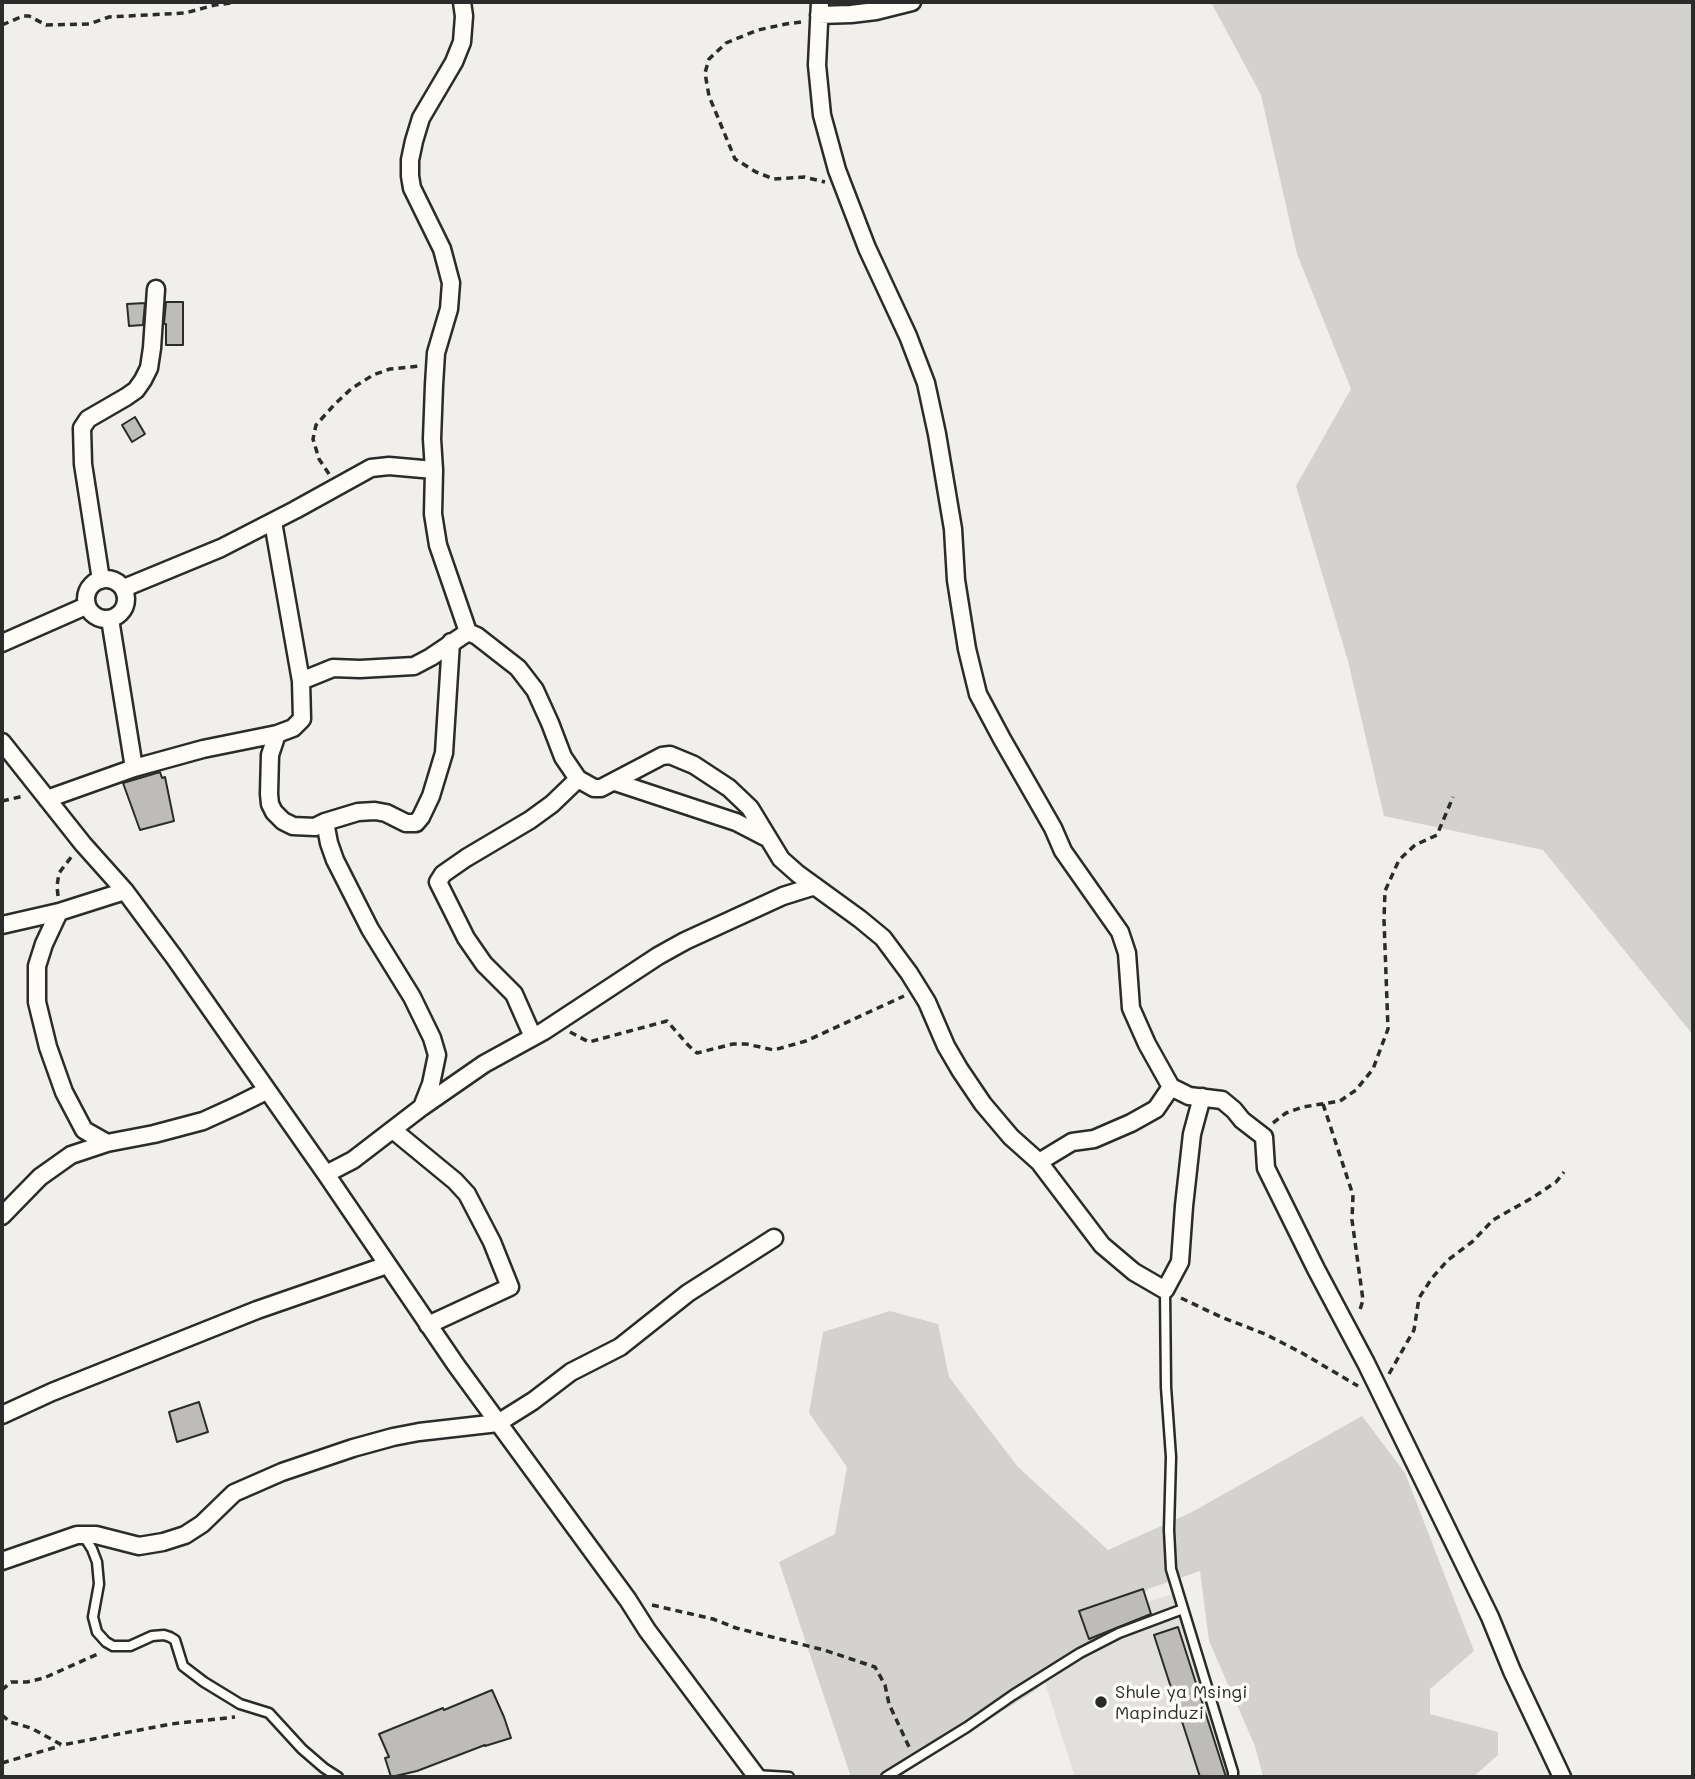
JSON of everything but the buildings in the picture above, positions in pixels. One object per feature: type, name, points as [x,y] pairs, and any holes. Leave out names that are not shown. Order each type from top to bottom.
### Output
[{"type":"street","points":[[462,2],[462,42],[454,62],[421,118],[410,160],[410,176],[412,188],[442,250],[451,283],[449,309],[436,353],[432,439],[433,514],[438,545],[468,632],[518,668],[535,690],[563,757],[578,779],[594,788],[601,788],[662,756],[670,755],[694,765],[729,788],[750,808],[781,859],[883,938],[927,1002],[946,1046],[967,1082],[1011,1137],[1039,1162],[1102,1245],[1134,1272],[1165,1290],[1180,1262],[1192,1135],[1202,1097]]},
{"type":"street","points":[[912,2],[851,14],[819,13],[817,65],[822,115],[844,187],[867,248],[908,336],[926,383],[953,529],[956,580],[967,649],[978,694],[1053,828],[1063,851],[1120,932],[1127,953],[1131,1008],[1171,1087],[1189,1096],[1222,1100],[1264,1137],[1266,1168],[1490,1617],[1562,1777]]},
{"type":"street","points":[[100,580],[83,464],[82,428],[88,419],[136,390],[143,380],[149,368],[152,348],[156,289]]},
{"type":"street","points":[[124,588],[221,548],[371,468],[389,466],[434,470]]},
{"type":"street","points":[[43,794],[203,749],[277,734],[293,728],[302,719],[301,681],[273,522]]},
{"type":"street","points":[[100,580],[116,580],[124,588],[127,597],[121,614],[110,619],[101,619],[86,606],[85,595],[89,587],[100,580]]},
{"type":"street","points":[[2,643],[86,606]]},
{"type":"street","points":[[110,619],[134,768]]},
{"type":"street","points":[[301,681],[333,668],[414,666],[468,632]]},
{"type":"street","points":[[277,734],[270,755],[269,794],[274,812],[283,821],[293,826],[315,827],[358,812],[375,811],[406,822],[416,822],[432,796],[443,753],[451,642]]},
{"type":"street","points":[[2,742],[83,844],[125,891],[174,957],[428,1325],[754,1776]]},
{"type":"street","points":[[538,1034],[514,994],[484,964],[466,938],[438,882],[443,874],[466,858],[552,804],[578,779]]},
{"type":"street","points":[[615,782],[736,822],[767,838]]},
{"type":"street","points":[[325,822],[335,860],[370,929],[412,997],[432,1038],[437,1055],[432,1084],[422,1107]]},
{"type":"street","points":[[326,1174],[353,1160],[484,1064],[538,1034],[685,941],[783,895],[814,886]]},
{"type":"street","points":[[2,925],[59,912],[125,891]]},
{"type":"street","points":[[59,912],[37,966],[37,1002],[48,1047],[64,1092],[84,1129],[107,1143]]},
{"type":"street","points":[[1039,1162],[1072,1142],[1094,1139],[1156,1110],[1171,1087]]},
{"type":"street","points":[[2,1216],[40,1177],[71,1155],[107,1143],[202,1121],[266,1091]]},
{"type":"street","points":[[393,1130],[467,1194],[492,1242],[510,1287],[428,1325]]},
{"type":"street","points":[[2,1560],[77,1535],[96,1535],[139,1546],[163,1542],[185,1535],[202,1524],[234,1493],[282,1472],[393,1437],[498,1423],[571,1372],[620,1346],[688,1293],[774,1238]]},
{"type":"street","points":[[2,1415],[52,1392],[257,1310],[387,1265]]},
{"type":"lane","points":[[1165,1290],[1166,1387],[1171,1457],[1171,1569],[1233,1777]]},
{"type":"lane","points":[[77,1535],[85,1538],[97,1562],[99,1584],[93,1617],[97,1632],[106,1642],[113,1646],[130,1646],[152,1636],[170,1637],[175,1640],[183,1666],[240,1703],[269,1713],[302,1749],[338,1777]]},
{"type":"lane","points":[[886,1777],[1080,1653],[1119,1633],[1183,1609]]},
{"type":"lane","points":[[754,1776],[789,1777]]},
{"type":"path","points":[[2,25],[23,16],[29,16],[46,25],[89,24],[110,17],[185,13],[238,2]]},
{"type":"path","points":[[819,13],[758,30],[726,43],[709,59],[705,73],[709,96],[735,159],[774,179],[804,177],[844,187]]},
{"type":"path","points":[[340,485],[319,459],[313,439],[316,425],[351,389],[373,375],[390,369],[436,364]]},
{"type":"path","points":[[2,801],[43,794]]},
{"type":"path","points":[[1264,1137],[1271,1124],[1286,1113],[1303,1107],[1340,1101],[1356,1090],[1373,1069],[1388,1029],[1385,891],[1399,860],[1415,845],[1437,835],[1453,797]]},
{"type":"path","points":[[59,912],[59,873],[83,844]]},
{"type":"path","points":[[538,1034],[572,1032],[589,1042],[667,1021],[697,1053],[733,1044],[774,1050],[806,1041],[919,989]]},
{"type":"path","points":[[1323,1104],[1353,1195],[1352,1220],[1363,1300],[1354,1342]]},
{"type":"path","points":[[1165,1290],[1221,1317],[1265,1334],[1382,1396],[1414,1330],[1419,1298],[1432,1279],[1448,1260],[1472,1242],[1493,1220],[1548,1188],[1564,1172]]},
{"type":"path","points":[[628,1600],[713,1619],[875,1667],[885,1685],[889,1704],[914,1761]]},
{"type":"path","points":[[2,1690],[11,1682],[44,1678],[113,1646]]},
{"type":"path","points":[[2,1763],[62,1745],[171,1724],[269,1713]]},
{"type":"path","points":[[2,1716],[62,1745]]},
{"type":"shaded area","points":[[1211,2],[1693,2],[1693,1035],[1543,850],[1384,816],[1348,661],[1296,486],[1351,389],[1297,254],[1261,95]]},
{"type":"shaded area","points":[[890,1311],[938,1324],[949,1377],[1018,1467],[1108,1550],[1192,1512],[1362,1416],[1405,1473],[1474,1651],[1430,1689],[1430,1714],[1498,1732],[1498,1755],[1473,1777],[1263,1777],[1255,1746],[1209,1641],[1200,1571],[1148,1589],[1092,1647],[1033,1692],[897,1777],[851,1777],[779,1562],[835,1534],[847,1467],[809,1413],[823,1332]]},
{"type":"shaded area","points":[[1182,1591],[1241,1777],[1075,1777],[1031,1639]]},
{"type":"place","name":"Shule ya Msingi Mapinduzi","points":[[1101,1702]]}]
